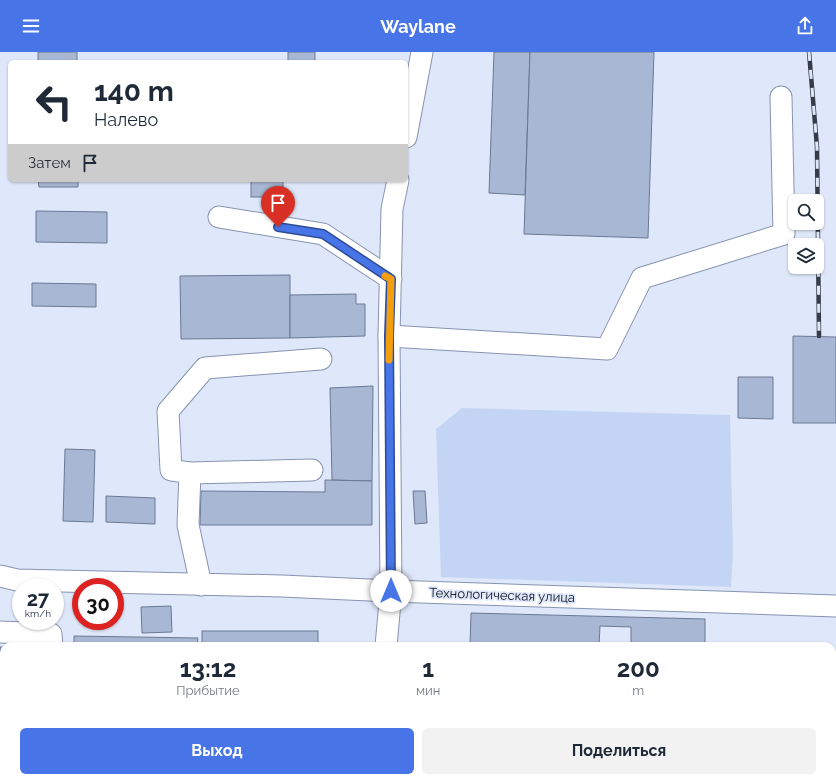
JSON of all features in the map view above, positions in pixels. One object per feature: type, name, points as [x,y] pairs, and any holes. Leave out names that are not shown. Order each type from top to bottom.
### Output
[{"type":"street","points":[[408,126],[422,52]]},
{"type":"street","points":[[389,336],[607,349],[642,278],[784,234],[781,97]]},
{"type":"street","points":[[386,642],[391,591],[389,336],[392,209],[398,182]]},
{"type":"street","points":[[219,217],[323,234],[391,279]]},
{"type":"street","points":[[312,470],[190,473],[171,470],[168,411],[205,368],[321,359]]},
{"type":"street","points":[[190,473],[188,525],[201,584]]},
{"type":"street","name":"Технологическая улица","points":[[0,576],[17,580],[282,586],[836,606]]},
{"type":"street","points":[[0,632],[51,634],[52,642]]},
{"type":"shaded area","points":[[462,408],[730,415],[733,554],[731,587],[441,577],[436,429]]},
{"type":"building","points":[[38,52],[77,52],[77,60],[38,60]]},
{"type":"building","points":[[288,52],[315,52],[315,60],[288,60]]},
{"type":"building","points":[[494,52],[530,52],[525,195],[489,193]]},
{"type":"building","points":[[530,52],[654,52],[648,238],[524,234]]},
{"type":"building","points":[[38,182],[78,182],[78,187],[39,187]]},
{"type":"building","points":[[251,182],[283,182],[283,197],[251,197]]},
{"type":"building","points":[[36,211],[107,212],[107,243],[36,242]]},
{"type":"building","points":[[290,275],[290,338],[181,339],[180,276]]},
{"type":"building","points":[[32,283],[96,284],[96,307],[32,306]]},
{"type":"building","points":[[356,294],[356,304],[365,304],[365,336],[290,338],[290,295]]},
{"type":"building","points":[[793,336],[836,337],[836,423],[793,423]]},
{"type":"building","points":[[738,377],[773,377],[773,419],[738,418]]},
{"type":"building","points":[[373,386],[372,481],[332,480],[330,388]]},
{"type":"building","points":[[65,449],[95,450],[93,522],[63,521]]},
{"type":"building","points":[[325,480],[372,481],[372,525],[200,525],[201,491],[325,492]]},
{"type":"building","points":[[413,491],[425,491],[427,523],[415,524]]},
{"type":"building","points":[[106,496],[155,498],[155,524],[106,522]]},
{"type":"building","points":[[171,606],[172,632],[142,633],[141,607]]},
{"type":"building","points":[[471,613],[705,619],[705,642],[631,642],[631,627],[600,626],[599,642],[470,642]]},
{"type":"building","points":[[202,631],[318,631],[318,642],[202,642]]},
{"type":"building","points":[[74,636],[198,638],[198,642],[74,642]]},
{"type":"railway","points":[[809,52],[817,147],[819,336]]},
{"type":"slow traffic","points":[[385,276],[391,279],[389,360]]},
{"type":"route","points":[[278,227],[323,234],[391,279],[389,336],[391,591]]}]
